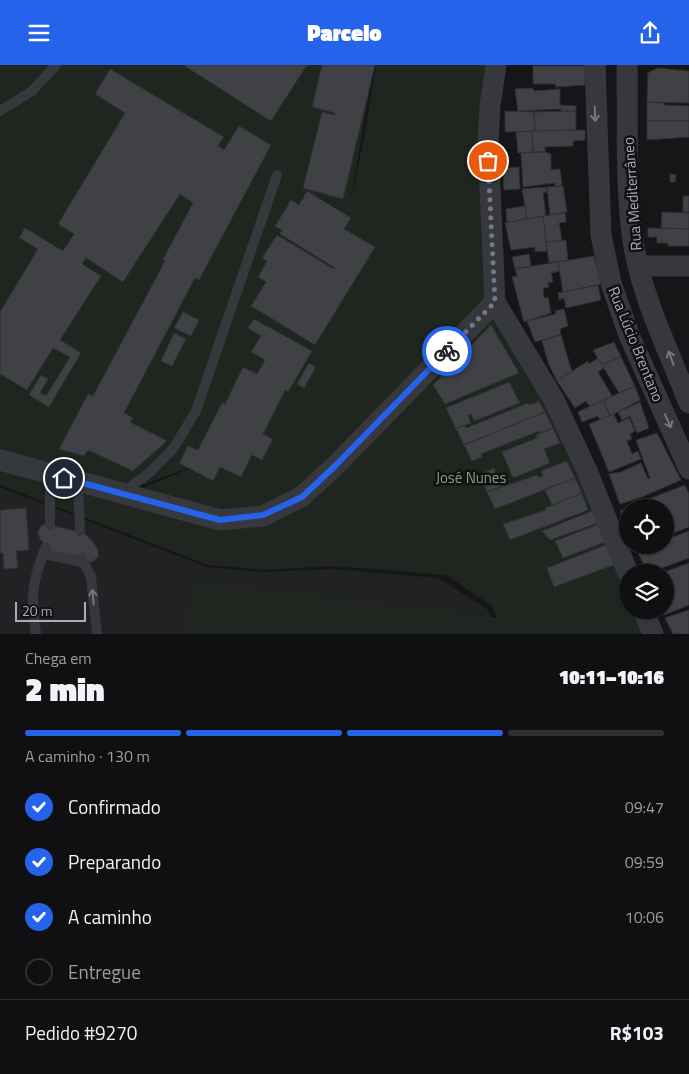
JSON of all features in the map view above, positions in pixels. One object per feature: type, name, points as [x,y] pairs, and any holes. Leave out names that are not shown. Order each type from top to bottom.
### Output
[{"type":"street","points":[[496,65],[490,106],[488,152],[495,302],[554,400],[624,564]]},
{"type":"street","name":"Rua Lúcio Brentano","points":[[595,65],[601,235],[611,283],[629,335],[689,469]]},
{"type":"street","name":"Rua Mediterrâneo","points":[[627,65],[630,199],[633,241],[639,267],[689,403]]},
{"type":"street","points":[[639,267],[689,266]]},
{"type":"street","points":[[0,460],[220,520],[263,515],[302,497],[335,466],[495,302]]},
{"type":"street","points":[[647,619],[653,634]]},
{"type":"lane","points":[[0,111],[32,91],[56,65]]},
{"type":"lane","points":[[121,493],[149,473],[174,449],[196,411],[277,175]]},
{"type":"lane","points":[[50,474],[50,525]]},
{"type":"lane","points":[[78,481],[80,531]]},
{"type":"lane","points":[[36,634],[31,596],[45,550],[83,560],[91,577],[97,634]]},
{"type":"shaded area","points":[[0,487],[207,567],[264,572],[332,569],[438,578],[488,610],[498,634],[0,634]]},
{"type":"green space","points":[[0,65],[374,65],[351,198],[363,143],[376,65],[495,65],[493,301],[301,495],[221,517],[131,493],[202,463],[121,493],[0,457]]},
{"type":"green space","name":"José Nunes","points":[[492,309],[553,410],[619,564],[619,619],[643,619],[649,634],[185,634],[192,581],[497,618],[492,606],[446,575],[329,566],[265,570],[208,565],[0,485],[0,464],[264,518]]},
{"type":"building","points":[[183,65],[307,65],[271,121]]},
{"type":"building","points":[[322,65],[375,65],[343,199],[303,188],[322,112],[335,115],[335,113],[312,107]]},
{"type":"building","points":[[533,66],[585,66],[585,85],[556,87],[555,84],[533,84]]},
{"type":"building","points":[[657,68],[689,71],[689,103],[647,102],[648,73]]},
{"type":"building","points":[[110,69],[224,137],[218,146],[224,150],[239,126],[271,145],[199,280],[195,278],[124,413],[133,418],[130,422],[167,441],[133,471],[88,450],[84,456],[59,449],[88,394],[93,396],[165,261],[163,259],[193,203],[180,194],[123,282],[86,258],[82,264],[101,276],[60,340],[81,353],[49,407],[29,395],[41,375],[48,379],[40,393],[46,396],[70,357],[53,348],[27,390],[0,374],[0,312],[38,249],[19,238],[25,228],[63,251],[74,234],[58,224],[125,113],[95,94]]},
{"type":"building","points":[[533,88],[534,91],[560,89],[560,105],[576,106],[576,111],[561,111],[561,109],[518,111],[515,89]]},
{"type":"building","points":[[647,102],[689,106],[689,121],[647,121]]},
{"type":"building","points":[[505,111],[534,112],[535,131],[505,132]]},
{"type":"building","points":[[576,111],[576,130],[535,131],[534,112]]},
{"type":"building","points":[[647,121],[689,121],[689,137],[647,140]]},
{"type":"building","points":[[585,130],[585,140],[573,141],[573,146],[545,147],[545,152],[533,152],[532,131]]},
{"type":"building","points":[[532,131],[533,152],[518,153],[516,132]]},
{"type":"building","points":[[545,152],[551,154],[551,170],[560,169],[562,186],[555,186],[555,183],[523,187],[521,153]]},
{"type":"building","points":[[519,167],[520,189],[504,190],[503,168]]},
{"type":"building","points":[[670,174],[676,175],[675,182],[670,182]]},
{"type":"building","points":[[563,186],[567,212],[550,215],[547,187]]},
{"type":"building","points":[[547,187],[547,192],[543,193],[546,216],[527,219],[522,189]]},
{"type":"building","points":[[307,191],[351,218],[344,229],[375,247],[315,345],[251,306],[266,282],[258,277],[267,261],[262,258],[277,235],[335,268],[280,234],[282,230],[275,226],[291,200],[299,205]]},
{"type":"building","points":[[683,196],[689,196],[689,212],[683,212]]},
{"type":"building","points":[[525,206],[527,219],[507,223],[506,209]]},
{"type":"building","points":[[662,212],[689,213],[689,229],[661,228]]},
{"type":"building","points":[[565,213],[566,222],[559,223],[562,241],[546,242],[543,216]]},
{"type":"building","points":[[543,216],[547,251],[535,252],[535,247],[511,250],[505,223]]},
{"type":"building","points":[[648,228],[689,229],[689,246],[668,246],[668,243],[657,243],[657,237],[648,237]]},
{"type":"building","points":[[566,240],[568,260],[549,263],[546,242]]},
{"type":"building","points":[[529,254],[531,266],[515,269],[512,257]]},
{"type":"building","points":[[594,256],[601,284],[563,292],[558,262]]},
{"type":"building","points":[[558,262],[560,271],[551,273],[553,282],[548,283],[549,287],[543,288],[544,298],[548,297],[551,313],[524,322],[512,277],[517,276],[515,269]]},
{"type":"building","points":[[598,285],[601,300],[566,308],[564,298],[559,300],[558,293]]},
{"type":"building","points":[[564,309],[568,326],[560,329],[561,335],[535,342],[527,321],[556,314],[555,311]]},
{"type":"building","points":[[183,312],[199,320],[191,336],[174,328]]},
{"type":"building","points":[[254,319],[312,351],[288,392],[285,390],[263,434],[273,439],[262,460],[252,455],[241,477],[220,467],[213,481],[179,463],[188,446],[198,450],[222,403],[225,404],[243,367],[257,374],[265,360],[251,352],[261,336],[248,328]]},
{"type":"building","points":[[491,325],[519,373],[445,404],[433,385]]},
{"type":"building","points":[[174,333],[186,339],[172,366],[161,361]]},
{"type":"building","points":[[561,335],[572,372],[557,381],[549,365],[542,341]]},
{"type":"building","points":[[614,342],[621,357],[602,365],[593,350]]},
{"type":"building","points":[[621,357],[635,386],[619,393],[602,365]]},
{"type":"building","points":[[598,358],[604,368],[598,372],[612,396],[590,407],[586,401],[575,408],[557,381],[588,361],[589,364]]},
{"type":"building","points":[[309,363],[316,367],[304,388],[297,384]]},
{"type":"building","points":[[509,382],[520,403],[474,421],[471,414],[468,415],[471,423],[456,429],[446,408]]},
{"type":"building","points":[[635,386],[640,400],[610,416],[603,400]]},
{"type":"building","points":[[603,400],[610,416],[600,420],[598,416],[582,422],[578,412]]},
{"type":"building","points":[[539,401],[545,412],[464,445],[456,429],[465,425],[466,428],[528,403],[529,405]]},
{"type":"building","points":[[640,402],[649,428],[637,433],[630,416],[622,420],[618,412]]},
{"type":"building","points":[[545,412],[553,428],[540,433],[539,431],[481,454],[482,457],[472,461],[464,445]]},
{"type":"building","points":[[614,414],[618,423],[629,418],[635,431],[630,434],[632,439],[627,441],[632,454],[638,451],[641,459],[609,472],[589,424]]},
{"type":"building","points":[[553,428],[560,443],[544,449],[550,463],[513,478],[502,452],[537,438],[536,435]]},
{"type":"building","points":[[657,433],[681,480],[642,497],[619,499],[619,501],[609,474],[621,472],[641,463],[648,479],[650,478],[636,440]]},
{"type":"building","points":[[567,461],[575,478],[495,509],[487,492],[537,475],[539,478],[543,476],[541,471]]},
{"type":"building","points":[[494,468],[502,486],[487,492],[480,477],[484,476],[483,473]]},
{"type":"building","points":[[575,478],[582,493],[552,505],[545,490]]},
{"type":"building","points":[[685,485],[689,494],[689,527],[674,533],[674,499],[649,499]]},
{"type":"building","points":[[582,493],[588,510],[510,540],[503,524],[546,510],[545,508]]},
{"type":"building","points":[[26,508],[29,550],[16,551],[18,568],[4,569],[3,553],[0,553],[0,510]]},
{"type":"building","points":[[592,511],[598,523],[550,540],[542,531]]},
{"type":"building","points":[[45,524],[84,533],[98,550],[98,557],[92,562],[51,551],[40,539],[38,533],[40,527]]},
{"type":"building","points":[[599,524],[605,542],[563,558],[555,541]]},
{"type":"building","points":[[689,531],[689,558],[673,564],[644,564],[638,554],[674,554],[674,537]]},
{"type":"building","points":[[608,544],[616,564],[554,587],[547,568]]},
{"type":"building","points":[[689,563],[689,605],[674,611],[674,569]]},
{"type":"building","points":[[689,610],[689,634],[673,634],[666,619],[674,619],[674,615]]},
{"type":"way so far","points":[[447,351],[495,302],[488,161]]},
{"type":"route","points":[[64,478],[220,520],[263,515],[302,497],[335,466],[447,351]]}]
